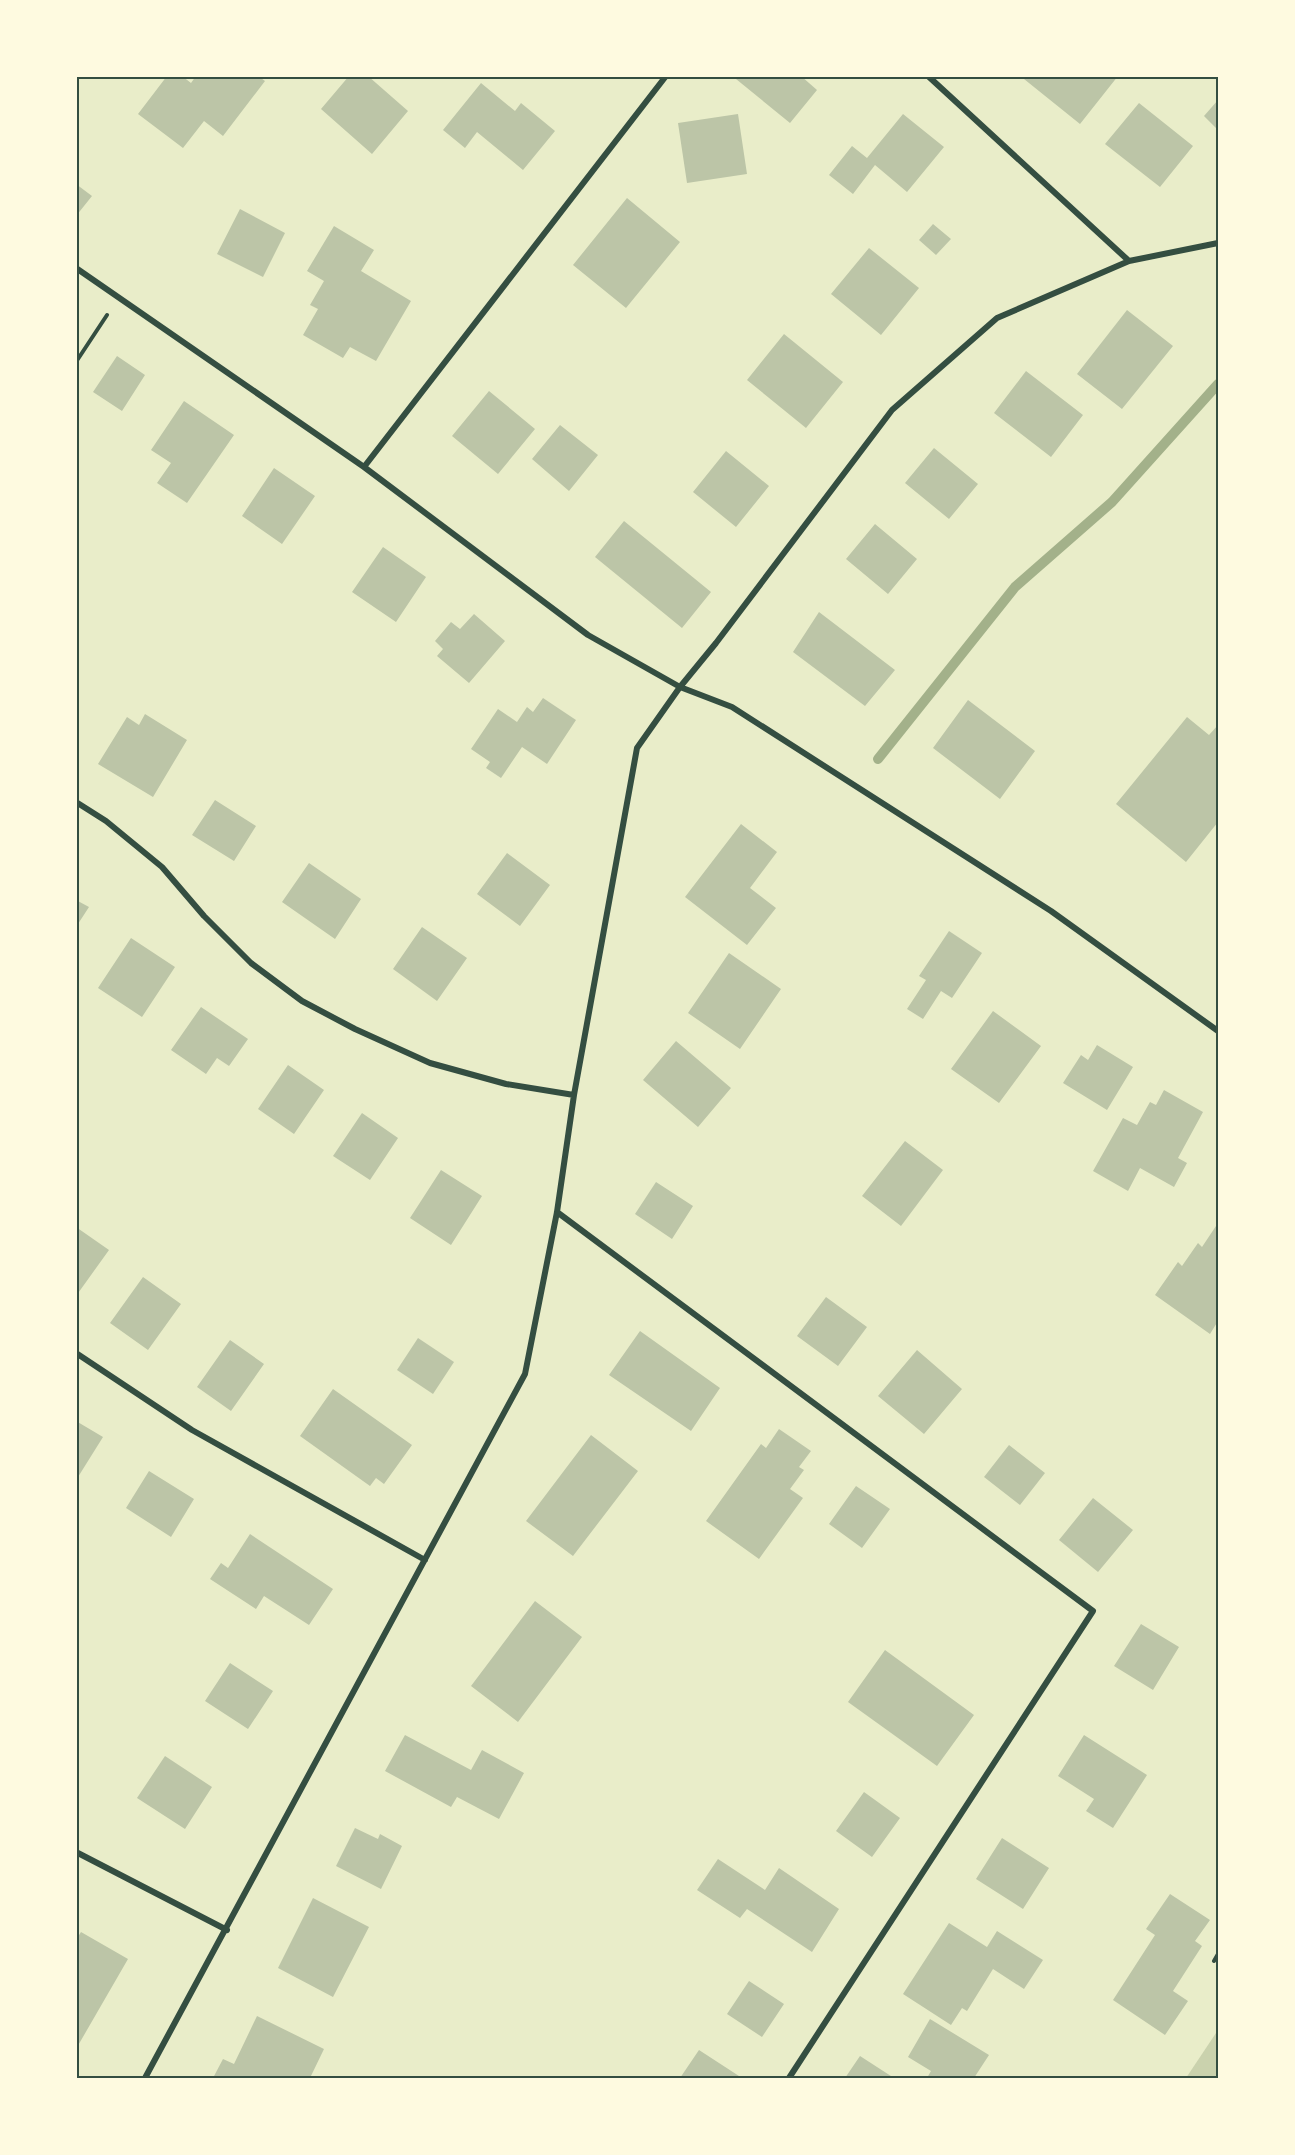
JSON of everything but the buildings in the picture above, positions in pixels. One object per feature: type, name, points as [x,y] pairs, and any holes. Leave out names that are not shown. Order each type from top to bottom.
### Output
[{"type":"street","points":[[364,467],[666,76]]},
{"type":"street","points":[[928,76],[1129,261]]},
{"type":"street","points":[[145,2079],[525,1374],[557,1212],[574,1095],[637,747],[680,687],[716,643],[892,410],[997,318],[1129,261],[1218,243]]},
{"type":"street","points":[[76,268],[364,467],[588,635],[680,687],[742,713],[1051,911],[1218,1031]]},
{"type":"street","points":[[76,802],[106,821],[162,867],[204,916],[251,963],[302,1001],[355,1029],[430,1063],[506,1083],[574,1095]]},
{"type":"street","points":[[557,1212],[1093,1611],[789,2079]]},
{"type":"street","points":[[76,1353],[192,1430],[425,1560]]},
{"type":"street","points":[[76,1852],[227,1930]]},
{"type":"path","points":[[76,362],[118,297]]},
{"type":"path","points":[[1214,1961],[1218,1954]]},
{"type":"green space","points":[[1218,2030],[1218,2078],[1186,2078]]},
{"type":"waterway","points":[[878,759],[1015,587],[1112,502],[1218,384]]}]
